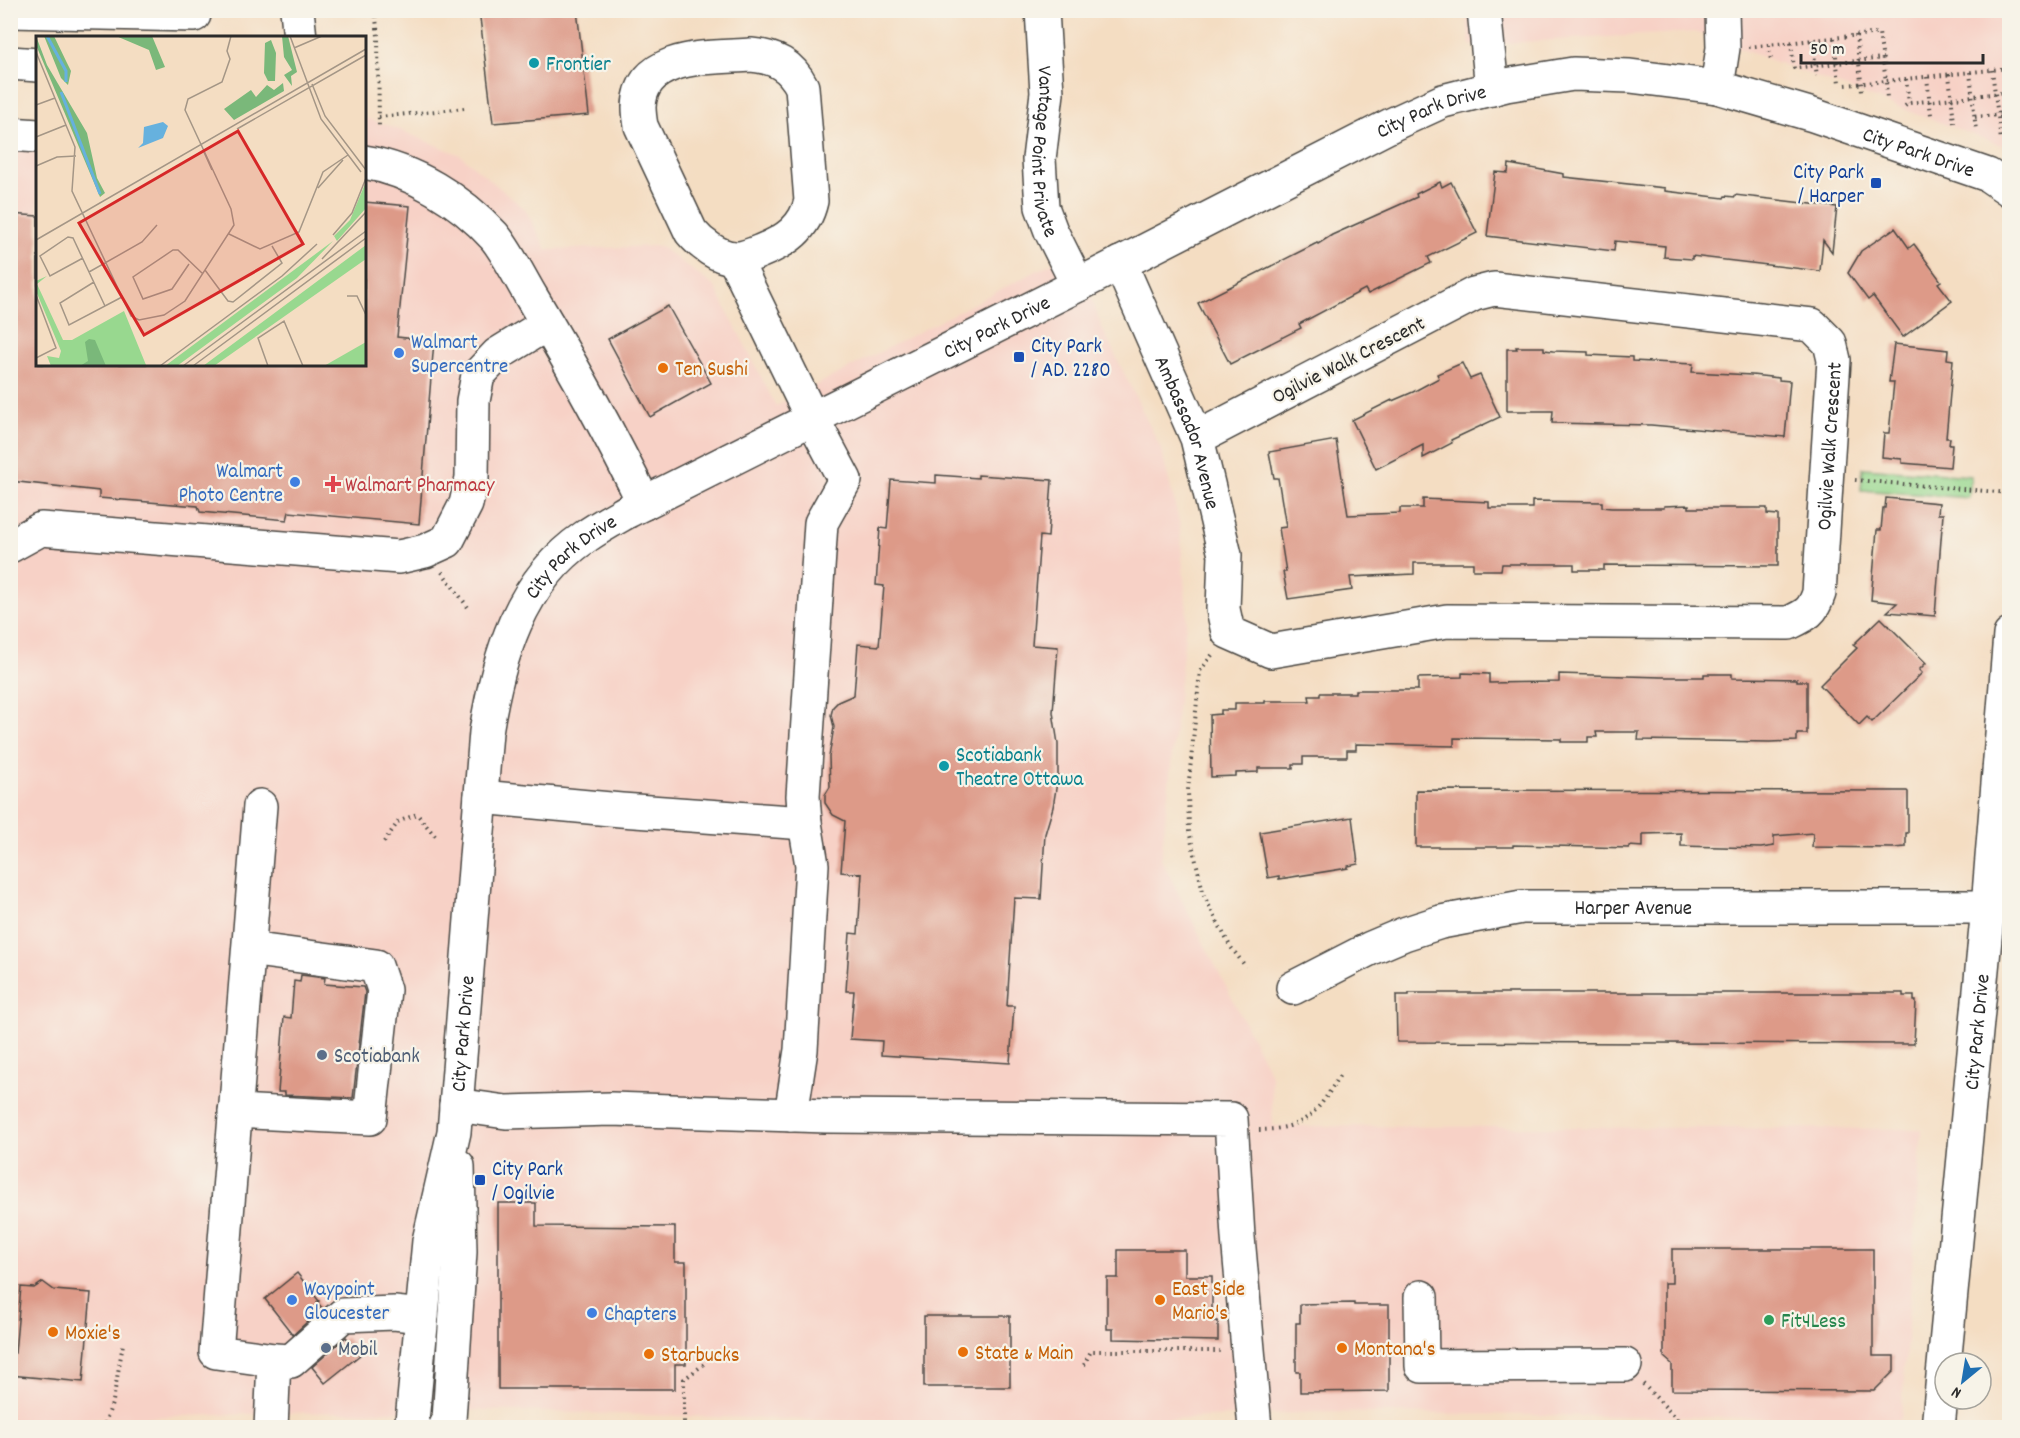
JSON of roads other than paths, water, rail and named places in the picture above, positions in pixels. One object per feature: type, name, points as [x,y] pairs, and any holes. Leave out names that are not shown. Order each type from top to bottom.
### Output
[{"type":"street","points":[[297,10],[300,36]]},
{"type":"street","name":"Vantage Point Private","points":[[1042,10],[1047,93],[1039,159],[1042,207],[1051,231],[1078,285]]},
{"type":"street","points":[[1484,10],[1492,88]]},
{"type":"street","points":[[1718,87],[1723,48],[1722,10]]},
{"type":"street","points":[[10,11],[195,21]]},
{"type":"street","points":[[725,255],[753,254],[780,243],[800,226],[811,201],[802,87],[796,75],[784,63],[767,56],[686,60],[663,67],[647,83],[639,108],[641,126],[691,232],[698,240],[725,255],[845,480],[821,523],[803,796],[812,865],[801,1050],[791,1115]]},
{"type":"street","points":[[10,63],[36,65]]},
{"type":"street","name":"City Park Drive","points":[[415,1428],[412,1421],[429,1240],[455,1118],[486,732],[493,690],[508,640],[529,593],[556,562],[584,538],[644,503],[1394,124],[1443,101],[1492,88],[1573,74],[1630,76],[1718,87],[1813,115],[1988,175],[2010,190]]},
{"type":"street","points":[[10,134],[36,136]]},
{"type":"street","points":[[366,162],[394,169],[415,178],[450,199],[478,220],[496,238],[627,467],[644,503]]},
{"type":"street","name":"Ambassador Avenue","points":[[1120,263],[1197,438],[1225,555],[1226,621]]},
{"type":"street","name":"Ogilvie Walk Crescent","points":[[1197,438],[1474,294],[1503,288],[1812,325],[1830,343],[1834,360],[1819,593],[1815,607],[1804,616],[1789,623],[1447,621],[1271,651],[1226,621]]},
{"type":"street","points":[[10,546],[41,528],[399,556],[424,551],[447,541],[466,504],[472,478],[473,401],[478,375],[498,354],[547,324]]},
{"type":"street","name":"City Park Drive","points":[[1938,1428],[1999,907],[2010,635]]},
{"type":"street","points":[[481,797],[805,823]]},
{"type":"street","points":[[260,806],[216,1352],[274,1360],[291,1360],[343,1315],[394,1313],[422,1316]]},
{"type":"street","name":"Harper Avenue","points":[[1293,988],[1371,948],[1404,934],[1441,922],[1522,907],[1999,907]]},
{"type":"street","points":[[235,1111],[370,1118],[384,990],[376,966],[249,950]]},
{"type":"street","points":[[455,1118],[506,1112],[611,1109],[791,1115],[1231,1119],[1236,1216],[1255,1428]]},
{"type":"street","name":"City Park Drive","points":[[445,1428],[449,1420],[460,1252],[455,1118]]},
{"type":"street","points":[[1422,1297],[1422,1366],[1625,1365]]},
{"type":"street","points":[[271,1428],[274,1360]]},
{"type":"place","name":"Frontier","points":[[534,63]]},
{"type":"place","name":"City Park / Harper","points":[[1876,183]]},
{"type":"place","name":"Walmart Supercentre","points":[[399,353]]},
{"type":"place","name":"City Park / AD. 2280","points":[[1019,357]]},
{"type":"place","name":"Ten Sushi","points":[[663,368]]},
{"type":"place","name":"Walmart Photo Centre","points":[[295,482]]},
{"type":"place","name":"Walmart Pharmacy","points":[[333,484]]},
{"type":"place","name":"Scotiabank Theatre Ottawa","points":[[944,766]]},
{"type":"place","name":"Scotiabank","points":[[322,1055]]},
{"type":"place","name":"City Park / Ogilvie","points":[[480,1180]]},
{"type":"place","name":"Waypoint Gloucester","points":[[292,1300]]},
{"type":"place","name":"East Side Mario's","points":[[1160,1300]]},
{"type":"place","name":"Chapters","points":[[592,1313]]},
{"type":"place","name":"Fit4Less","points":[[1769,1320]]},
{"type":"place","name":"Moxie's","points":[[53,1332]]},
{"type":"place","name":"Mobil","points":[[326,1348]]},
{"type":"place","name":"Montana's","points":[[1342,1348]]},
{"type":"place","name":"State & Main","points":[[963,1352]]},
{"type":"place","name":"Starbucks","points":[[649,1354]]}]
